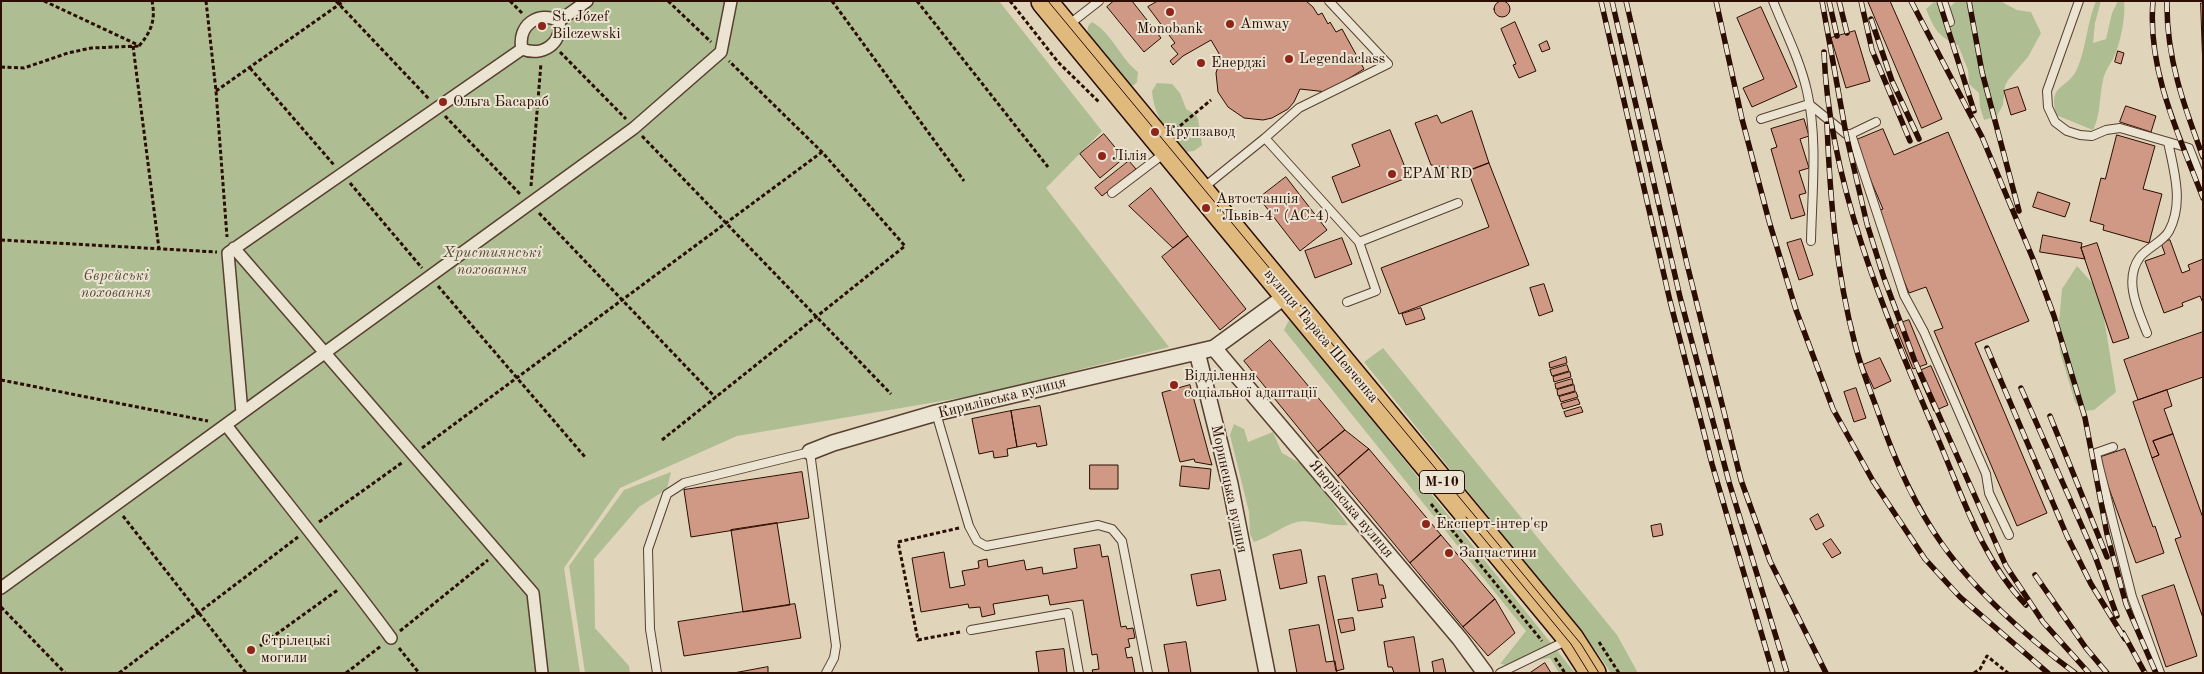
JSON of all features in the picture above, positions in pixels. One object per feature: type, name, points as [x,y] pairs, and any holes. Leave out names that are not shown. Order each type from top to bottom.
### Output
[{"type":"main road","name":"вулиця Тараса Шевченка","points":[[1044,1],[1169,142],[1200,190],[1287,294],[1560,644],[1593,673]]},
{"type":"street","points":[[559,21],[587,1]]},
{"type":"street","points":[[1,588],[634,128],[721,52],[731,1]]},
{"type":"street","points":[[522,49],[522,34],[530,22],[544,17],[559,21]]},
{"type":"street","points":[[522,49],[531,52],[542,51],[553,44],[558,35],[559,21]]},
{"type":"street","points":[[231,251],[522,49]]},
{"type":"street","points":[[231,251],[325,353],[533,593],[542,673]]},
{"type":"street","points":[[231,251],[242,413]]},
{"type":"street","points":[[1197,352],[1214,348],[1287,294]]},
{"type":"street","name":"Яворівська вулиця","points":[[1214,348],[1454,631],[1485,673]]},
{"type":"street","name":"Кирилівська вулиця","points":[[810,452],[833,443],[936,413],[1197,352]]},
{"type":"street","name":"Моринецька вулиця","points":[[1197,352],[1230,484],[1267,673]]},
{"type":"street","points":[[226,425],[307,530],[350,582],[391,638]]},
{"type":"lane","points":[[1066,27],[1099,1]]},
{"type":"lane","points":[[1200,190],[1299,108],[1388,64],[1329,1]]},
{"type":"lane","points":[[1773,1],[1799,61],[1809,104],[1812,124],[1811,241]]},
{"type":"lane","points":[[1943,1],[1950,22]]},
{"type":"lane","points":[[2079,1],[2048,91],[2048,108],[2055,122],[2067,131],[2080,135],[2092,136],[2106,130],[2120,128],[2190,148],[2203,184]]},
{"type":"lane","points":[[1761,119],[1809,104]]},
{"type":"lane","points":[[1809,104],[1846,134],[1851,134],[1876,122]]},
{"type":"lane","points":[[1851,134],[1904,295],[1924,332],[1986,474],[1989,493],[2010,535]]},
{"type":"lane","points":[[1265,138],[1359,242],[1376,291],[1347,302]]},
{"type":"lane","points":[[1112,193],[1169,142]]},
{"type":"lane","points":[[2147,333],[2133,297],[2133,275],[2140,257],[2168,233],[2177,207],[2176,181],[2168,142]]},
{"type":"lane","points":[[1359,242],[1458,203]]},
{"type":"lane","points":[[936,413],[969,526],[977,541],[986,546],[1098,525],[1112,530],[1122,541],[1148,673]]},
{"type":"lane","points":[[2113,447],[2096,453],[2132,597],[2160,673]]},
{"type":"lane","points":[[656,673],[650,629],[648,549],[667,494],[684,484],[810,452],[836,646],[834,658],[826,673]]},
{"type":"lane","points":[[971,630],[1068,614],[1079,673]]},
{"type":"lane","points":[[1500,673],[1560,644]]},
{"type":"path","points":[[44,1],[139,46]]},
{"type":"path","points":[[139,46],[152,26],[154,18],[152,1]]},
{"type":"path","points":[[1,240],[231,251],[206,1]]},
{"type":"path","points":[[216,91],[338,3],[344,1]]},
{"type":"path","points":[[510,1],[530,22]]},
{"type":"path","points":[[662,440],[905,246],[822,152],[668,1]]},
{"type":"path","points":[[832,1],[964,181]]},
{"type":"path","points":[[917,1],[1048,167]]},
{"type":"path","points":[[338,3],[716,398]]},
{"type":"path","points":[[553,44],[891,394]]},
{"type":"path","points":[[133,46],[159,249]]},
{"type":"path","points":[[1,67],[24,68],[91,48],[139,46]]},
{"type":"path","points":[[530,204],[542,51]]},
{"type":"path","points":[[250,68],[585,457]]},
{"type":"path","points":[[1169,142],[1211,100]]},
{"type":"path","points":[[119,673],[307,530],[413,455],[822,152]]},
{"type":"path","points":[[1,380],[226,425]]},
{"type":"path","points":[[1426,498],[1560,644],[1565,673]]},
{"type":"path","points":[[115,505],[246,673]]},
{"type":"path","points":[[969,526],[898,542],[918,640],[971,630]]},
{"type":"path","points":[[346,673],[498,552]]},
{"type":"path","points":[[260,646],[350,582]]},
{"type":"path","points":[[1,607],[65,673]]},
{"type":"path","points":[[391,638],[419,673]]},
{"type":"path","points":[[1974,673],[1980,669],[1987,656],[2008,673]]},
{"type":"green space","name":"Християнські поховання","points":[[1,1],[999,1],[1102,131],[1046,188],[1169,347],[983,394],[737,436],[620,488],[564,568],[580,673],[1,673]]},
{"type":"green space","points":[[1956,1],[2000,1],[2017,10],[2031,12],[2041,33],[2028,57],[2008,80],[2005,86],[2003,105],[1997,116],[1984,120],[1980,107],[1979,93],[1969,84],[1968,70],[1958,45],[1941,35],[1926,9],[1934,2],[1949,8]]},
{"type":"green space","points":[[2096,1],[2101,1],[2095,23],[2093,43],[2106,39],[2112,13],[2118,1],[2124,1],[2124,7],[2120,39],[2116,53],[2104,77],[2100,105],[2093,130],[2056,115],[2054,97],[2056,92],[2073,76],[2077,69]]},
{"type":"green space","points":[[1092,22],[1105,32],[1126,60],[1138,72],[1137,82],[1134,85],[1125,86],[1087,37],[1088,26]]},
{"type":"green space","points":[[1157,83],[1172,84],[1180,93],[1186,109],[1196,115],[1202,145],[1194,151],[1184,152],[1159,117],[1152,91]]},
{"type":"green space","points":[[2077,266],[2095,286],[2103,312],[2116,392],[2094,410],[2083,411],[2075,402],[2060,352],[2058,334],[2062,289]]},
{"type":"green space","points":[[1289,320],[1299,329],[1575,673],[1559,673],[1550,658],[1507,665],[1500,664],[1526,631],[1284,330]]},
{"type":"green space","points":[[1383,348],[1617,635],[1638,673],[1611,673],[1596,651],[1364,362]]},
{"type":"green space","points":[[1234,424],[1244,429],[1248,442],[1273,432],[1282,453],[1307,467],[1348,525],[1302,521],[1286,526],[1254,542],[1250,534],[1249,512],[1230,435]]},
{"type":"green space","points":[[671,472],[667,489],[639,507],[594,559],[595,628],[629,666],[630,673],[585,673],[569,566],[624,490]]},
{"type":"building","points":[[1114,1],[1132,1],[1161,38],[1144,52],[1107,7]]},
{"type":"building","name":"Legendaclass","points":[[1158,1],[1306,1],[1318,15],[1322,13],[1328,24],[1330,22],[1336,32],[1342,29],[1364,69],[1327,92],[1300,89],[1294,102],[1288,109],[1272,118],[1263,120],[1244,118],[1228,107],[1218,92],[1216,73],[1221,57],[1211,40],[1183,56],[1173,65],[1170,61],[1178,54],[1171,46],[1175,43],[1148,7]]},
{"type":"building","points":[[1502,1],[1510,9],[1502,17],[1494,9]]},
{"type":"building","points":[[1868,1],[1890,1],[1942,119],[1922,128]]},
{"type":"building","points":[[2201,3],[2203,3],[2203,69]]},
{"type":"building","points":[[1761,7],[1797,87],[1752,107],[1743,88],[1764,79],[1737,18]]},
{"type":"building","points":[[1515,22],[1536,71],[1519,78],[1513,65],[1516,64],[1501,29]]},
{"type":"building","points":[[1855,31],[1870,81],[1846,88],[1831,38]]},
{"type":"building","points":[[1547,41],[1550,49],[1542,52],[1539,45]]},
{"type":"building","points":[[2118,51],[2124,53],[2121,64],[2115,62]]},
{"type":"building","points":[[2018,87],[2026,110],[2011,115],[2004,91]]},
{"type":"building","points":[[2126,106],[2156,116],[2151,132],[2120,122]]},
{"type":"building","points":[[1472,111],[1489,163],[1468,171],[1431,165],[1415,123],[1437,115],[1441,123]]},
{"type":"building","points":[[1804,119],[1809,136],[1800,139],[1809,168],[1799,171],[1806,193],[1799,195],[1805,215],[1791,219],[1771,149],[1777,147],[1771,129]]},
{"type":"building","points":[[1883,129],[1894,155],[1948,132],[2029,321],[1975,343],[2047,513],[2017,526],[1934,331],[1943,328],[1926,287],[1909,293],[1875,212],[1883,209],[1854,141]]},
{"type":"building","points":[[1390,130],[1409,177],[1342,203],[1332,177],[1360,166],[1352,145]]},
{"type":"building","name":"Лілія","points":[[1104,134],[1124,158],[1100,178],[1080,154]]},
{"type":"building","points":[[2117,135],[2155,146],[2143,189],[2162,194],[2149,243],[2103,230],[2104,225],[2090,221],[2101,178],[2105,179]]},
{"type":"building","points":[[1129,161],[1136,169],[1102,196],[1095,188]]},
{"type":"building","points":[[1489,163],[1529,265],[1399,314],[1381,268],[1489,227],[1468,171]]},
{"type":"building","points":[[1286,177],[1327,230],[1300,251],[1259,198]]},
{"type":"building","points":[[1151,188],[1188,236],[1173,248],[1129,206]]},
{"type":"building","points":[[2038,192],[2070,203],[2065,217],[2033,207]]},
{"type":"building","points":[[2043,235],[2082,243],[2081,248],[2085,259],[2040,252]]},
{"type":"building","points":[[1188,236],[1246,309],[1220,330],[1162,257]]},
{"type":"building","points":[[1342,238],[1352,264],[1315,278],[1305,251]]},
{"type":"building","points":[[1801,239],[1813,275],[1799,280],[1787,243]]},
{"type":"building","points":[[2170,240],[2182,273],[2190,270],[2188,265],[2203,259],[2203,303],[2200,296],[2182,303],[2183,306],[2164,313],[2145,261],[2165,254],[2161,243]]},
{"type":"building","points":[[2097,243],[2129,338],[2113,343],[2081,248]]},
{"type":"building","points":[[1544,284],[1553,311],[1539,316],[1530,288]]},
{"type":"building","points":[[1421,308],[1425,319],[1406,325],[1402,314]]},
{"type":"building","points":[[1909,320],[1927,364],[1913,369],[1895,325]]},
{"type":"building","points":[[2203,332],[2203,377],[2138,400],[2124,360]]},
{"type":"building","points":[[1270,340],[1345,430],[1318,452],[1244,361]]},
{"type":"building","points":[[1566,357],[1567,363],[1550,368],[1549,363]]},
{"type":"building","points":[[1880,358],[1891,381],[1874,389],[1863,365]]},
{"type":"building","points":[[1567,365],[1569,371],[1552,376],[1550,370]]},
{"type":"building","points":[[1931,366],[1948,405],[1934,411],[1917,372]]},
{"type":"building","points":[[1570,372],[1571,377],[1554,382],[1553,377]]},
{"type":"building","points":[[1572,379],[1573,384],[1556,389],[1555,384]]},
{"type":"building","points":[[1190,385],[1212,465],[1195,462],[1194,459],[1180,462],[1162,393]]},
{"type":"building","points":[[1574,385],[1575,391],[1558,396],[1557,390]]},
{"type":"building","points":[[1856,388],[1866,418],[1854,422],[1844,392]]},
{"type":"building","points":[[2167,390],[2172,406],[2164,409],[2173,434],[2153,441],[2159,455],[2152,458],[2133,402]]},
{"type":"building","points":[[1576,392],[1578,397],[1561,402],[1559,397]]},
{"type":"building","points":[[1578,399],[1580,404],[1563,409],[1561,404]]},
{"type":"building","points":[[1040,406],[1047,445],[1037,447],[1036,443],[1017,447],[1011,411]]},
{"type":"building","points":[[1581,407],[1583,412],[1566,417],[1564,412]]},
{"type":"building","points":[[1011,411],[1017,447],[1007,449],[1008,456],[994,458],[993,451],[979,454],[972,419]]},
{"type":"building","points":[[1345,430],[1369,449],[1338,476],[1318,452]]},
{"type":"building","points":[[2173,434],[2203,518],[2203,618],[2175,539],[2181,537],[2152,458],[2159,455],[2153,441]]},
{"type":"building","points":[[1369,449],[1441,535],[1410,563],[1338,476]]},
{"type":"building","points":[[2125,449],[2164,553],[2136,563],[2098,458]]},
{"type":"building","points":[[1090,465],[1118,465],[1118,489],[1090,489]]},
{"type":"building","points":[[1182,466],[1211,469],[1209,489],[1180,486]]},
{"type":"building","points":[[802,472],[809,518],[691,537],[684,490]]},
{"type":"building","points":[[1818,514],[1824,526],[1816,530],[1810,519]]},
{"type":"building","points":[[777,523],[790,605],[743,612],[731,530]]},
{"type":"building","points":[[1661,524],[1663,535],[1653,537],[1651,526]]},
{"type":"building","points":[[1441,535],[1495,599],[1463,627],[1410,563]]},
{"type":"building","points":[[1831,539],[1841,553],[1832,558],[1823,544]]},
{"type":"building","points":[[1100,545],[1102,557],[1108,556],[1121,627],[1133,628],[1135,638],[1128,639],[1130,647],[1125,648],[1127,658],[1132,657],[1135,673],[1093,673],[1092,670],[1099,669],[1097,654],[1092,655],[1083,600],[1050,605],[1048,595],[993,604],[995,614],[982,617],[980,607],[969,608],[968,604],[921,612],[912,558],[944,552],[950,588],[965,585],[962,571],[979,568],[978,561],[987,559],[988,567],[1024,560],[1026,570],[1042,567],[1043,574],[1077,568],[1074,549]]},
{"type":"building","points":[[1301,550],[1307,583],[1280,589],[1273,555]]},
{"type":"building","points":[[1220,570],[1226,600],[1197,606],[1191,575]]},
{"type":"building","points":[[1377,574],[1379,585],[1383,585],[1386,598],[1381,599],[1383,607],[1358,611],[1352,579]]},
{"type":"building","points":[[1325,576],[1344,669],[1336,671],[1318,577]]},
{"type":"building","points":[[2174,585],[2197,656],[2166,667],[2142,596]]},
{"type":"building","points":[[1495,599],[1515,633],[1488,656],[1463,627]]},
{"type":"building","points":[[795,604],[801,638],[684,656],[678,622]]},
{"type":"building","points":[[1353,618],[1355,630],[1341,633],[1338,620]]},
{"type":"building","points":[[1319,625],[1326,662],[1335,661],[1337,673],[1297,673],[1289,630]]},
{"type":"building","points":[[1414,637],[1420,673],[1394,673],[1392,667],[1388,667],[1384,642]]},
{"type":"building","points":[[1186,642],[1191,673],[1169,673],[1164,645]]},
{"type":"building","points":[[1064,649],[1067,673],[1039,673],[1036,652]]},
{"type":"building","points":[[1443,659],[1446,673],[1434,673],[1432,662]]},
{"type":"building","points":[[1545,663],[1551,673],[1530,673]]},
{"type":"building","points":[[768,667],[768,673],[734,673]]},
{"type":"tram line","points":[[1048,1],[1581,644],[1599,673]]},
{"type":"tram line","points":[[1466,517],[1571,644],[1589,673]]},
{"type":"railway","points":[[1601,1],[1670,301],[1712,464],[1773,673]]},
{"type":"railway","points":[[1612,1],[1680,297],[1729,482],[1787,673]]},
{"type":"railway","points":[[1626,1],[1687,264],[1741,480],[1770,561],[1826,673]]},
{"type":"railway","points":[[1716,1],[1742,119],[1769,221],[1796,310],[1833,409],[1873,481],[1925,559],[1960,597],[2048,673]]},
{"type":"railway","points":[[1822,1],[1846,134],[1867,224],[1884,278],[1914,359],[2006,566],[2043,622],[2089,673]]},
{"type":"railway","points":[[1829,1],[1837,36]]},
{"type":"railway","points":[[1839,1],[1847,33]]},
{"type":"railway","points":[[1861,1],[1872,50],[1910,141]]},
{"type":"railway","points":[[1911,1],[1982,137],[2033,259],[2054,316],[2085,418],[2107,534],[2126,604],[2156,673]]},
{"type":"railway","points":[[1939,1],[1974,111]]},
{"type":"railway","points":[[1969,1],[1982,72],[2019,211]]},
{"type":"railway","points":[[2153,1],[2152,27],[2160,77],[2175,126],[2203,198]]},
{"type":"railway","points":[[2167,1],[2167,22],[2173,62],[2183,100],[2203,157]]},
{"type":"railway","points":[[1871,19],[1892,81],[1919,139]]},
{"type":"railway","points":[[1824,52],[1828,103],[1837,154],[1865,254],[1882,303],[1976,530],[1998,570],[2026,605]]},
{"type":"railway","points":[[1827,124],[1835,235],[1848,317],[1857,353],[1905,480],[1922,513],[1955,562],[1986,597],[2021,630],[2075,673]]},
{"type":"railway","points":[[1987,348],[2067,536],[2091,584],[2125,639]]},
{"type":"railway","points":[[2021,388],[2095,556],[2117,616]]},
{"type":"railway","points":[[2050,416],[2107,557]]},
{"type":"railway","points":[[2035,575],[2086,648],[2107,673]]},
{"type":"railway","points":[[2123,633],[2145,673]]},
{"type":"place","name":"Monobank","points":[[1170,12]]},
{"type":"place","name":"Amway","points":[[1230,24]]},
{"type":"place","name":"St. Józef Bilczewski","points":[[542,26]]},
{"type":"place","name":"Legendaclass","points":[[1289,59]]},
{"type":"place","name":"Енерджі","points":[[1201,63]]},
{"type":"place","name":"Ольга Басараб","points":[[443,102]]},
{"type":"place","name":"Крупзавод","points":[[1155,132]]},
{"type":"place","name":"Лілія","points":[[1102,156]]},
{"type":"place","name":"EPAM RD","points":[[1392,174]]},
{"type":"place","name":"Автостанція \"Львів-4\" (АС-4)","points":[[1206,208]]},
{"type":"place","name":"Відділення соціальної адаптації","points":[[1174,385]]},
{"type":"place","name":"Експерт-інтер'єр","points":[[1426,524]]},
{"type":"place","name":"Запчастини","points":[[1449,553]]},
{"type":"place","name":"Стрілецькі могили","points":[[251,650]]},
{"type":"park label","name":"Єврейські поховання","points":[[116,284]]}]
